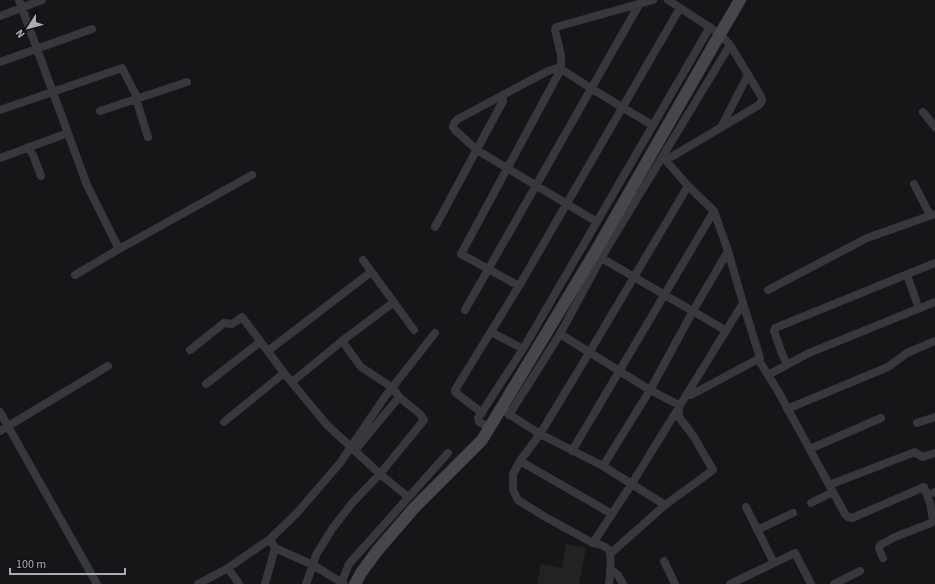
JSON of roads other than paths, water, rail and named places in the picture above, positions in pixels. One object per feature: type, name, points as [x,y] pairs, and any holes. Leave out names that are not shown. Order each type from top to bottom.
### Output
[{"type":"street","points":[[0,16],[20,4],[42,0]]},
{"type":"street","points":[[519,286],[461,254],[561,68],[555,30],[556,27],[653,0]]},
{"type":"street","points":[[665,159],[761,103],[761,96],[730,44],[715,30],[668,0]]},
{"type":"street","points":[[489,427],[479,422],[478,418],[523,349],[652,125],[715,30],[740,0]]},
{"type":"street","points":[[465,310],[640,3]]},
{"type":"street","points":[[20,4],[87,185],[119,249]]},
{"type":"street","points":[[482,413],[455,392],[455,390],[519,286],[680,8]]},
{"type":"street","points":[[0,62],[92,29]]},
{"type":"street","points":[[354,584],[377,551],[414,508],[482,440],[489,427],[505,412],[560,334],[598,256],[715,30]]},
{"type":"street","points":[[505,412],[598,256],[665,159],[730,44]]},
{"type":"street","points":[[0,110],[122,68],[137,97],[136,100],[148,137]]},
{"type":"street","points":[[597,222],[477,150],[456,131],[453,127],[454,123],[458,119],[548,71],[554,68],[561,68],[592,89],[652,125]]},
{"type":"street","points":[[722,126],[748,75]]},
{"type":"street","points":[[100,111],[187,82]]},
{"type":"street","points":[[435,227],[503,101],[503,95]]},
{"type":"street","points":[[923,112],[935,127]]},
{"type":"street","points":[[0,158],[68,133]]},
{"type":"street","points":[[28,147],[33,155],[41,176]]},
{"type":"street","points":[[665,159],[688,186],[714,212],[728,251],[742,303],[760,358],[758,359],[810,449],[845,514],[852,518],[924,487],[930,504],[933,520],[931,523],[895,537],[880,545],[879,549],[883,558]]},
{"type":"street","points":[[74,275],[252,175]]},
{"type":"street","points":[[768,290],[867,238],[933,214],[914,184]]},
{"type":"street","points":[[609,584],[610,553],[608,548],[593,543],[518,500],[513,490],[512,481],[515,470],[520,461],[540,434],[688,186]]},
{"type":"street","points":[[572,451],[714,212]]},
{"type":"street","points":[[603,466],[650,390],[728,251]]},
{"type":"street","points":[[598,256],[725,330]]},
{"type":"street","points":[[363,260],[414,330]]},
{"type":"street","points":[[787,365],[776,338],[774,331],[775,328],[935,263]]},
{"type":"street","points":[[268,351],[371,272]]},
{"type":"street","points":[[907,275],[919,309]]},
{"type":"street","points":[[292,382],[342,341],[394,302]]},
{"type":"street","points":[[768,375],[809,353],[935,302]]},
{"type":"street","points":[[593,543],[631,485],[742,303]]},
{"type":"street","points":[[190,350],[224,323],[232,324],[242,317],[284,373],[327,425],[380,474],[408,497]]},
{"type":"street","points":[[491,332],[523,349]]},
{"type":"street","points":[[353,449],[384,398],[436,333]]},
{"type":"street","points":[[560,334],[650,390],[679,405]]},
{"type":"street","points":[[306,584],[316,555],[332,529],[353,502],[380,474],[424,420],[420,414],[399,397],[393,388],[362,366],[342,341]]},
{"type":"street","points":[[787,409],[888,367],[906,353],[935,341]]},
{"type":"street","points":[[206,384],[260,342]]},
{"type":"street","points":[[687,394],[691,395],[758,359]]},
{"type":"street","points":[[0,431],[108,366]]},
{"type":"street","points":[[224,422],[284,373]]},
{"type":"street","points":[[198,584],[228,568],[270,539],[297,513],[399,397]]},
{"type":"street","points":[[610,553],[665,505],[713,470],[694,437],[679,417],[679,405]]},
{"type":"street","points":[[0,412],[98,584]]},
{"type":"street","points":[[505,412],[540,434],[603,466],[665,505]]},
{"type":"street","points":[[917,423],[935,416]]},
{"type":"street","points":[[810,449],[881,418]]},
{"type":"street","points":[[811,503],[831,489],[915,452],[922,457],[935,453]]},
{"type":"street","points":[[270,539],[275,548],[313,565],[342,584],[349,564],[448,453]]},
{"type":"street","points":[[520,461],[612,514]]},
{"type":"street","points":[[927,495],[935,492]]},
{"type":"street","points":[[746,508],[774,563]]},
{"type":"street","points":[[757,530],[794,513]]},
{"type":"street","points":[[265,584],[275,548]]},
{"type":"street","points":[[730,584],[795,553],[811,584]]},
{"type":"street","points":[[664,561],[675,584]]},
{"type":"street","points":[[228,568],[239,584]]},
{"type":"street","points":[[610,569],[618,575],[623,584]]},
{"type":"street","points":[[834,584],[860,571]]}]
